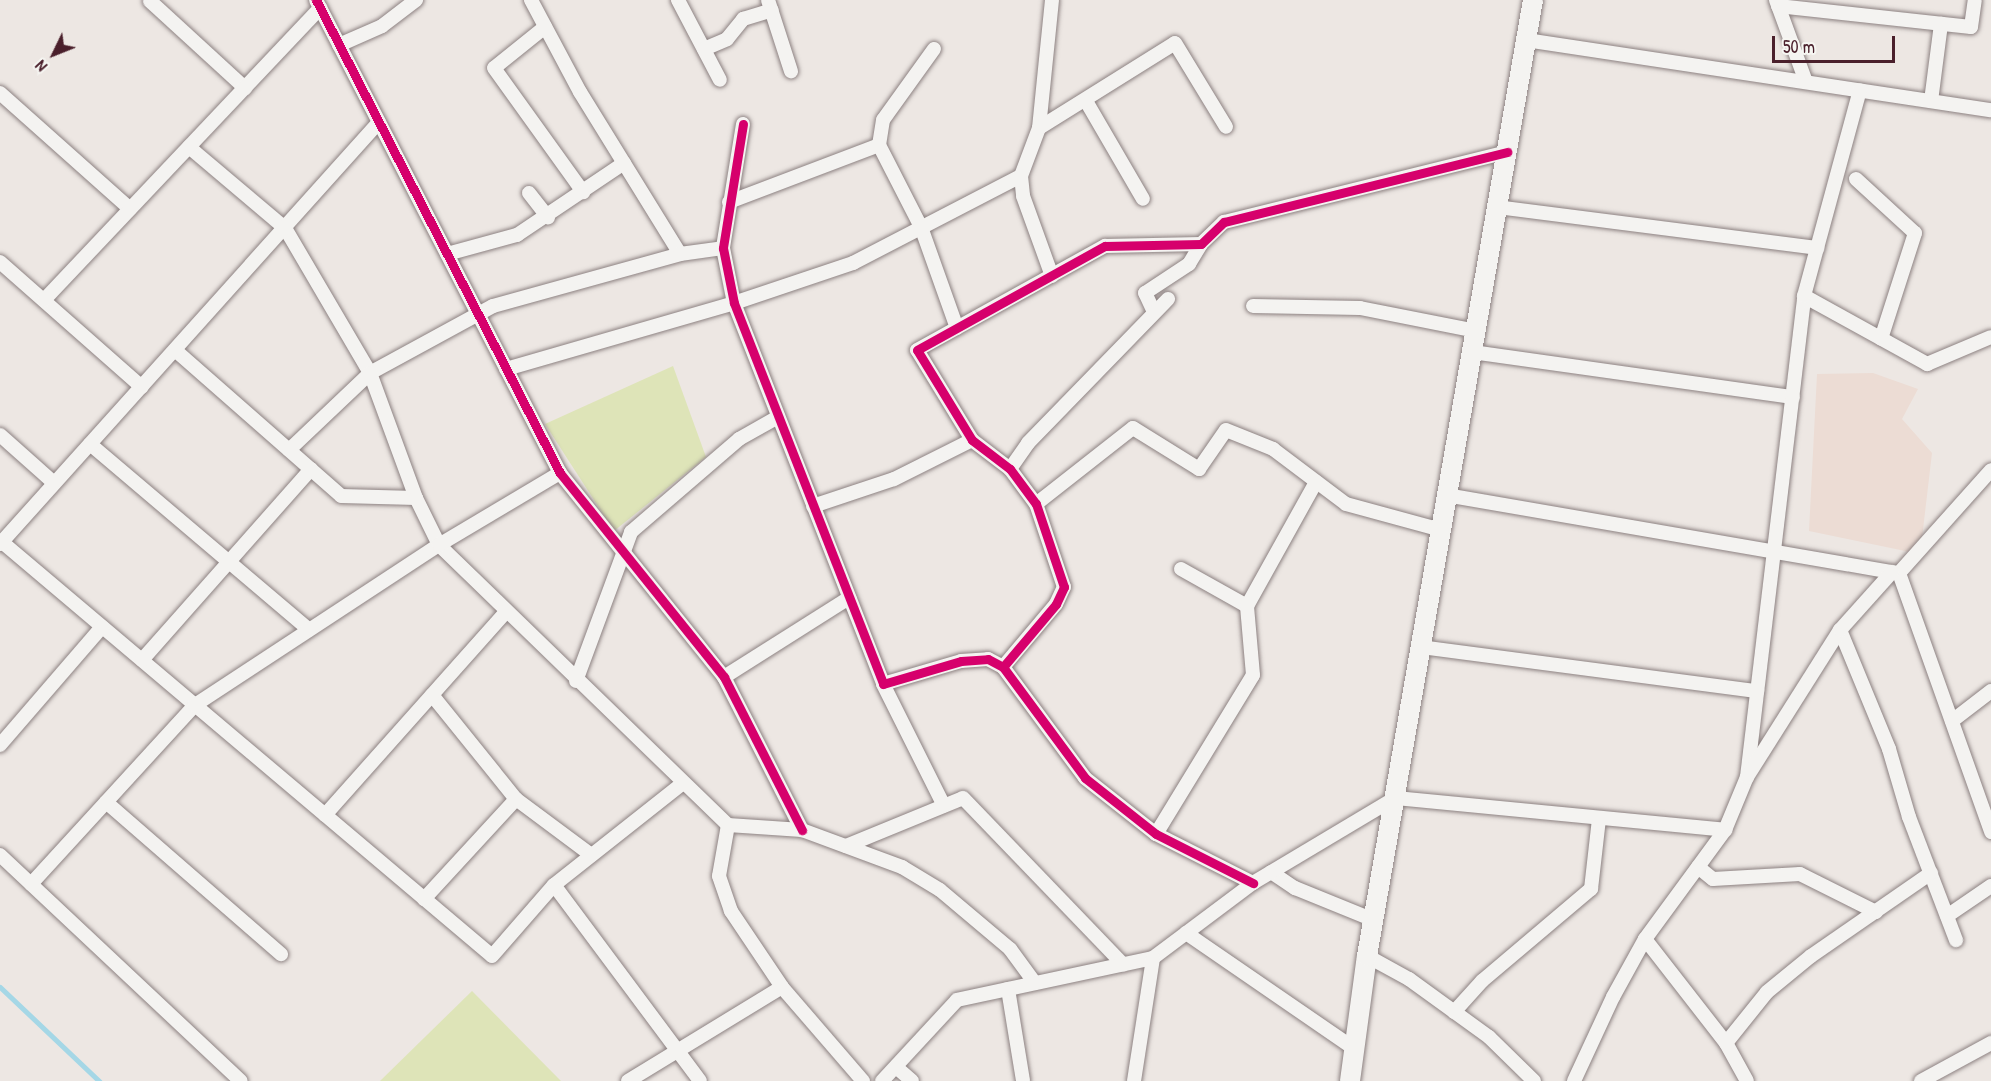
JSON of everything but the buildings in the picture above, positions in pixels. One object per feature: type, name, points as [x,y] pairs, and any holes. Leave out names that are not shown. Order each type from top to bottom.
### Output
[{"type":"main road","points":[[1350,1081],[1367,956],[1533,0]]},
{"type":"street","points":[[339,45],[382,26],[416,0]]},
{"type":"street","points":[[531,0],[624,163],[680,254]]},
{"type":"street","points":[[678,0],[720,80]]},
{"type":"street","points":[[1052,0],[1039,128],[1021,176],[1023,196],[1052,276]]},
{"type":"street","points":[[1856,15],[1858,0]]},
{"type":"street","points":[[1806,82],[1777,3],[1856,15],[1971,27],[1975,0]]},
{"type":"street","points":[[150,1],[245,88]]},
{"type":"street","points":[[44,300],[245,88],[318,4],[560,474],[621,554],[724,677],[802,830]]},
{"type":"street","points":[[704,50],[727,39],[744,19],[770,5],[791,71]]},
{"type":"street","points":[[1931,101],[1941,24]]},
{"type":"street","points":[[545,27],[494,68],[583,192]]},
{"type":"street","points":[[1526,40],[1991,110]]},
{"type":"street","points":[[1039,128],[1086,101],[1175,43],[1226,127]]},
{"type":"street","points":[[934,49],[883,120],[879,145],[921,227],[957,328]]},
{"type":"street","points":[[1747,777],[1804,296],[1860,90]]},
{"type":"street","points":[[0,93],[130,209]]},
{"type":"street","points":[[1086,101],[1143,199]]},
{"type":"street","points":[[379,122],[1,543],[492,956],[554,885],[683,783]]},
{"type":"street","points":[[742,124],[723,248],[734,303],[884,684],[944,806]]},
{"type":"street","points":[[729,202],[879,145]]},
{"type":"street","points":[[189,147],[285,228],[370,373],[416,498],[439,546],[576,681],[728,825],[802,830],[902,867],[940,890],[1010,949],[1035,983]]},
{"type":"street","points":[[1154,312],[1145,293],[1189,264],[1201,244],[1224,222],[1507,152]]},
{"type":"street","points":[[447,254],[517,235],[548,217],[624,163]]},
{"type":"street","points":[[506,369],[734,303],[853,263],[1021,176]]},
{"type":"street","points":[[1856,179],[1915,234],[1881,339]]},
{"type":"street","points":[[529,193],[548,217]]},
{"type":"street","points":[[1497,207],[1817,248]]},
{"type":"street","points":[[1003,667],[1056,604],[1064,587],[1036,504],[1010,469],[972,440],[917,350],[1105,246],[1201,244]]},
{"type":"street","points":[[289,450],[370,373],[477,313],[493,306],[680,254],[723,248]]},
{"type":"street","points":[[0,262],[142,387]]},
{"type":"street","points":[[1804,296],[1927,364],[1991,337]]},
{"type":"street","points":[[1010,469],[1028,443],[1168,299]]},
{"type":"street","points":[[1253,306],[1360,308],[1476,331]]},
{"type":"street","points":[[174,350],[341,496],[416,498]]},
{"type":"street","points":[[1472,352],[1792,397]]},
{"type":"street","points":[[576,681],[631,532],[739,439],[778,417]]},
{"type":"street","points":[[1036,504],[1133,429],[1199,470],[1226,430],[1273,449],[1346,504],[1441,530]]},
{"type":"street","points":[[0,435],[54,483]]},
{"type":"street","points":[[813,506],[894,479],[972,440]]},
{"type":"street","points":[[90,444],[309,630]]},
{"type":"street","points":[[142,660],[311,469]]},
{"type":"street","points":[[1591,1081],[1576,1077],[1645,939],[1725,830],[1747,777],[1840,630],[1991,470]]},
{"type":"street","points":[[31,884],[195,705],[439,546],[560,474]]},
{"type":"street","points":[[1156,834],[1253,675],[1247,606],[1316,482]]},
{"type":"street","points":[[1446,495],[1896,572]]},
{"type":"street","points":[[1181,569],[1247,606]]},
{"type":"street","points":[[1896,572],[1991,832]]},
{"type":"street","points":[[724,677],[849,598]]},
{"type":"street","points":[[325,815],[506,612]]},
{"type":"street","points":[[0,745],[102,627]]},
{"type":"street","points":[[1840,630],[1889,749],[1956,940]]},
{"type":"street","points":[[1421,646],[1757,692]]},
{"type":"street","points":[[884,684],[962,661],[988,659],[1003,667],[1085,778],[1156,834],[1253,883]]},
{"type":"street","points":[[1952,721],[1991,692]]},
{"type":"street","points":[[432,695],[516,799],[591,855]]},
{"type":"street","points":[[846,846],[963,798],[1123,964]]},
{"type":"street","points":[[882,1081],[957,1000],[1153,958],[1253,883],[1395,798],[1725,830]]},
{"type":"street","points":[[424,899],[516,799]]},
{"type":"street","points":[[106,802],[281,954]]},
{"type":"street","points":[[1454,1012],[1482,981],[1591,889],[1599,819]]},
{"type":"street","points":[[728,825],[719,876],[731,911],[782,987],[863,1081]]},
{"type":"street","points":[[0,855],[241,1081]]},
{"type":"street","points":[[1698,867],[1713,879],[1800,874],[1876,912]]},
{"type":"street","points":[[1271,872],[1295,888],[1374,920]]},
{"type":"street","points":[[1726,1043],[1767,992],[1931,873]]},
{"type":"street","points":[[554,885],[700,1081]]},
{"type":"street","points":[[1947,916],[1991,886]]},
{"type":"street","points":[[1186,933],[1354,1049]]},
{"type":"street","points":[[1645,939],[1726,1043],[1747,1081]]},
{"type":"street","points":[[1367,956],[1409,979],[1489,1037],[1534,1081]]},
{"type":"street","points":[[1134,1081],[1153,958]]},
{"type":"street","points":[[628,1081],[782,987]]},
{"type":"street","points":[[1008,989],[1023,1081]]},
{"type":"street","points":[[1921,1081],[1991,1043]]},
{"type":"street","points":[[896,1067],[912,1081]]},
{"type":"shaded area","points":[[1873,373],[1918,389],[1902,419],[1932,453],[1922,538],[1910,552],[1809,531],[1817,374]]},
{"type":"green space","points":[[673,366],[706,457],[614,531],[545,424]]},
{"type":"green space","points":[[472,991],[561,1081],[380,1081]]},
{"type":"waterway","points":[[0,987],[99,1081]]},
{"type":"cycle path","points":[[316,0],[560,473],[724,677],[802,830]]},
{"type":"cycle path","points":[[743,124],[723,248],[734,303],[883,684],[961,661],[988,659],[1003,667],[1085,778],[1156,834],[1253,883]]},
{"type":"cycle path","points":[[1003,667],[1056,604],[1064,587],[1036,504],[1010,469],[972,440],[917,350],[1105,246],[1201,244],[1224,222],[1507,152]]}]
